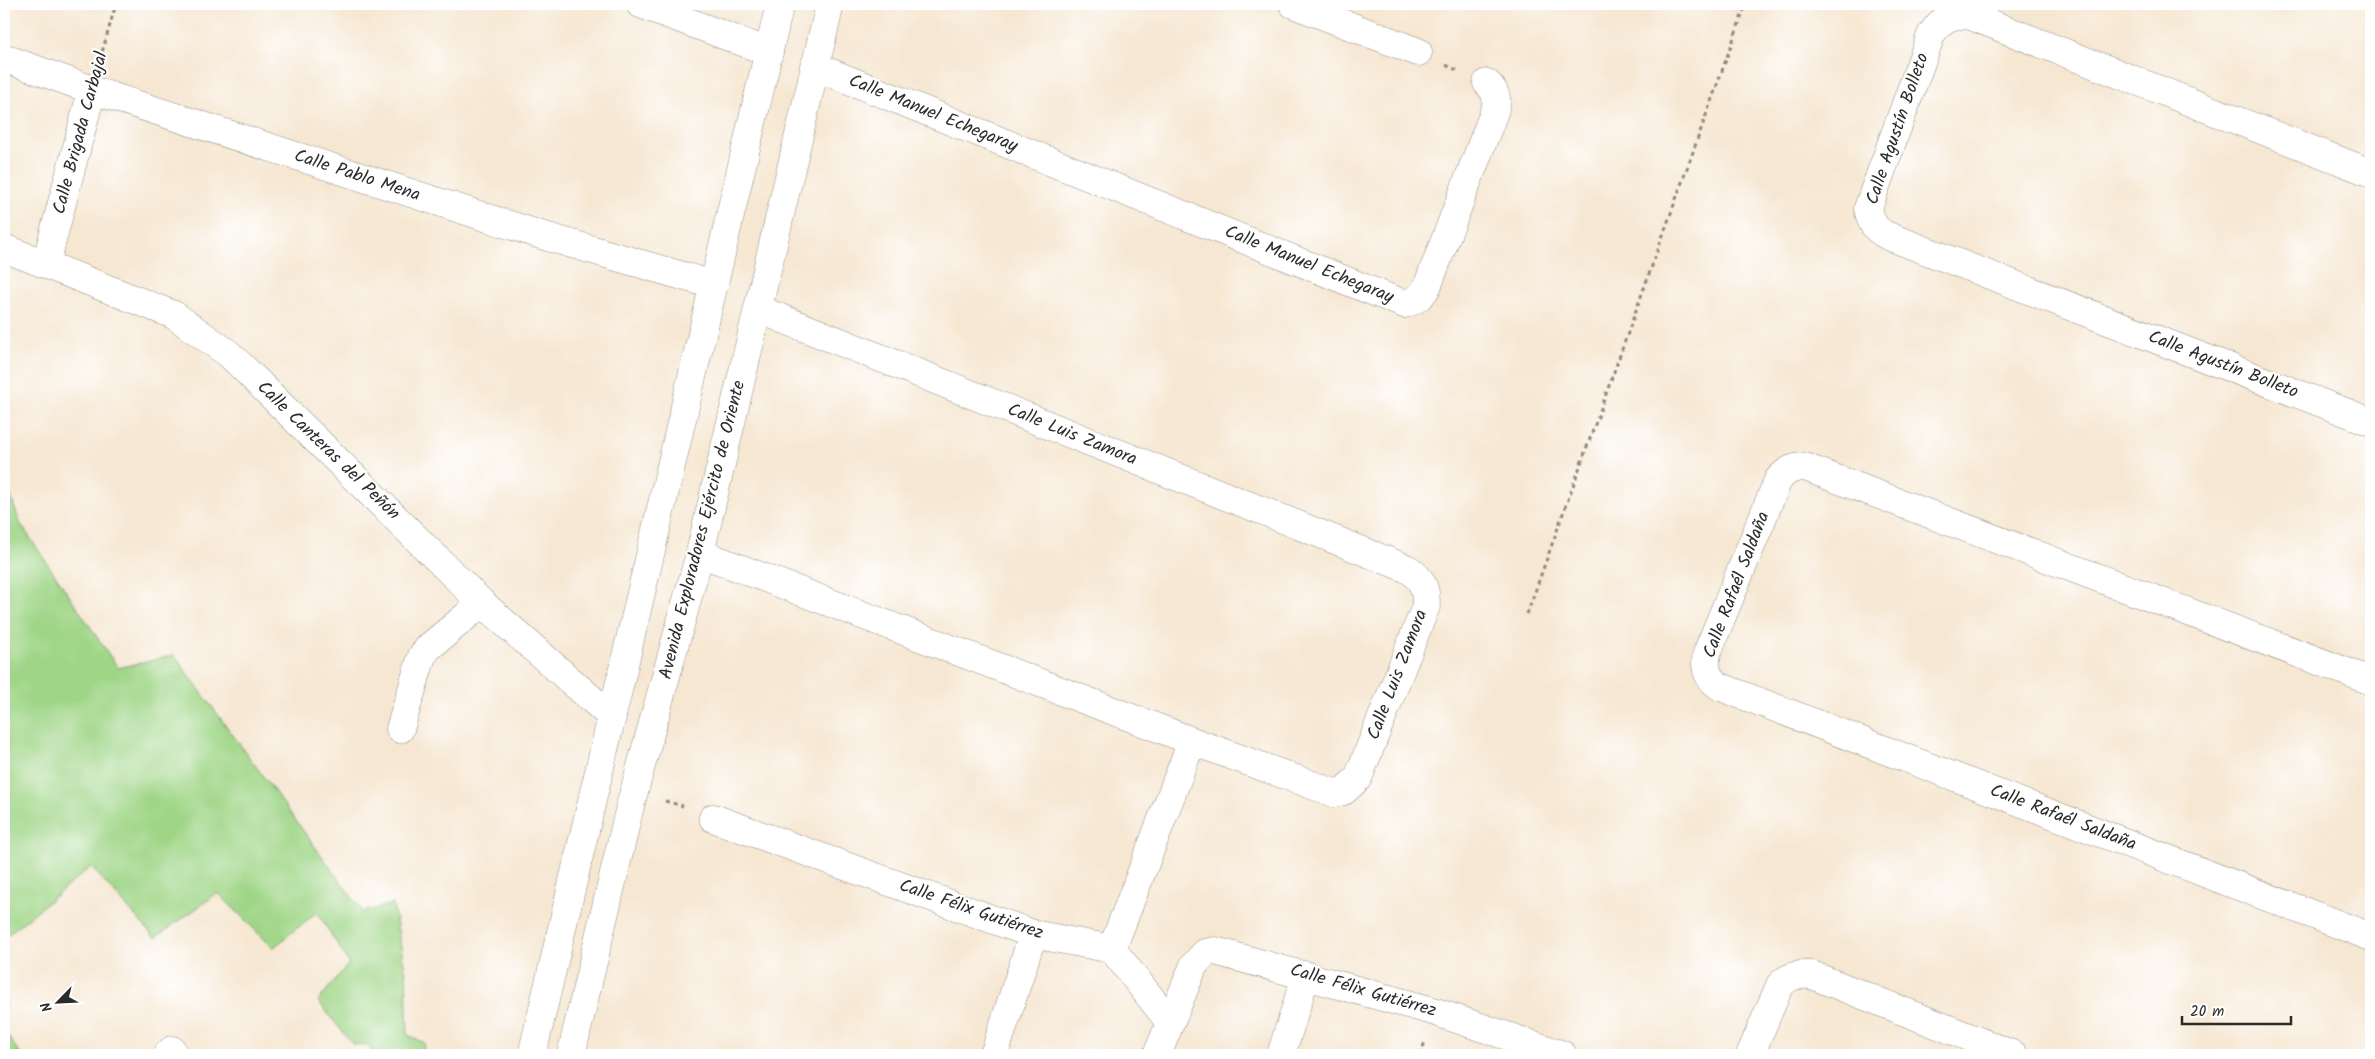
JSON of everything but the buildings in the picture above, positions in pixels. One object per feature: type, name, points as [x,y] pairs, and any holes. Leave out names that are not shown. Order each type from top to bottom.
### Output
[{"type":"street","points":[[640,4],[769,52]]},
{"type":"street","points":[[532,1055],[540,1029],[780,4]]},
{"type":"street","name":"Avenida Exploradores Ejército de Oriente","points":[[573,1047],[630,806],[700,553],[830,4]]},
{"type":"street","points":[[1293,4],[1418,52]]},
{"type":"street","name":"Calle Agustín Bolleto","points":[[2371,173],[1980,20],[1960,14],[1947,17],[1937,24],[1930,35],[1868,208],[1871,222],[1877,231],[1888,236],[2371,422]]},
{"type":"street","name":"Calle Pablo Mena","points":[[4,58],[92,90],[541,235],[714,285]]},
{"type":"street","name":"Calle Manuel Echegaray","points":[[814,66],[1404,304],[1418,298],[1427,288],[1490,124],[1497,98],[1493,89],[1487,83]]},
{"type":"street","name":"Calle Brigada Carbajal","points":[[46,263],[92,90]]},
{"type":"street","name":"Calle Canteras del Peñón","points":[[4,248],[174,314],[229,354],[482,603],[612,717]]},
{"type":"street","name":"Calle Luis Zamora","points":[[700,553],[1192,741],[1334,792],[1344,791],[1358,778],[1426,606],[1423,584],[1417,575],[1408,570],[758,309]]},
{"type":"street","name":"Calle Rafaél Saldaña","points":[[2371,681],[1805,467],[1795,467],[1784,473],[1778,480],[1707,653],[1705,664],[1713,682],[1721,687],[2371,936]]},
{"type":"street","points":[[400,729],[422,656],[428,648],[482,603]]},
{"type":"street","points":[[1169,1021],[1112,949],[1192,741]]},
{"type":"street","name":"Calle Félix Gutiérrez","points":[[713,818],[1033,934],[1112,949]]},
{"type":"street","points":[[994,1055],[1033,934]]},
{"type":"street","name":"Calle Félix Gutiérrez","points":[[1157,1055],[1169,1021],[1194,965],[1206,953],[1223,952],[1433,1011],[1563,1055]]},
{"type":"street","points":[[1750,1055],[1774,995],[1788,978],[1800,974],[1812,975],[2014,1055]]},
{"type":"street","points":[[1281,1055],[1306,975]]},
{"type":"street","points":[[540,1029],[573,1047]]},
{"type":"path","name":"Calle Brigada Carbajal","points":[[92,90],[116,4]]},
{"type":"path","points":[[1526,614],[1746,4]]},
{"type":"path","points":[[1418,52],[1487,83]]},
{"type":"path","points":[[630,806],[668,800],[713,818]]},
{"type":"green space","points":[[4,477],[20,523],[118,668],[174,655],[363,912],[393,904],[406,974],[408,1035],[425,1043],[423,1055],[372,1055],[370,1046],[352,1044],[318,1001],[349,963],[317,912],[273,948],[218,893],[155,938],[91,867],[6,936],[5,1032],[21,1055],[4,1055]]}]
